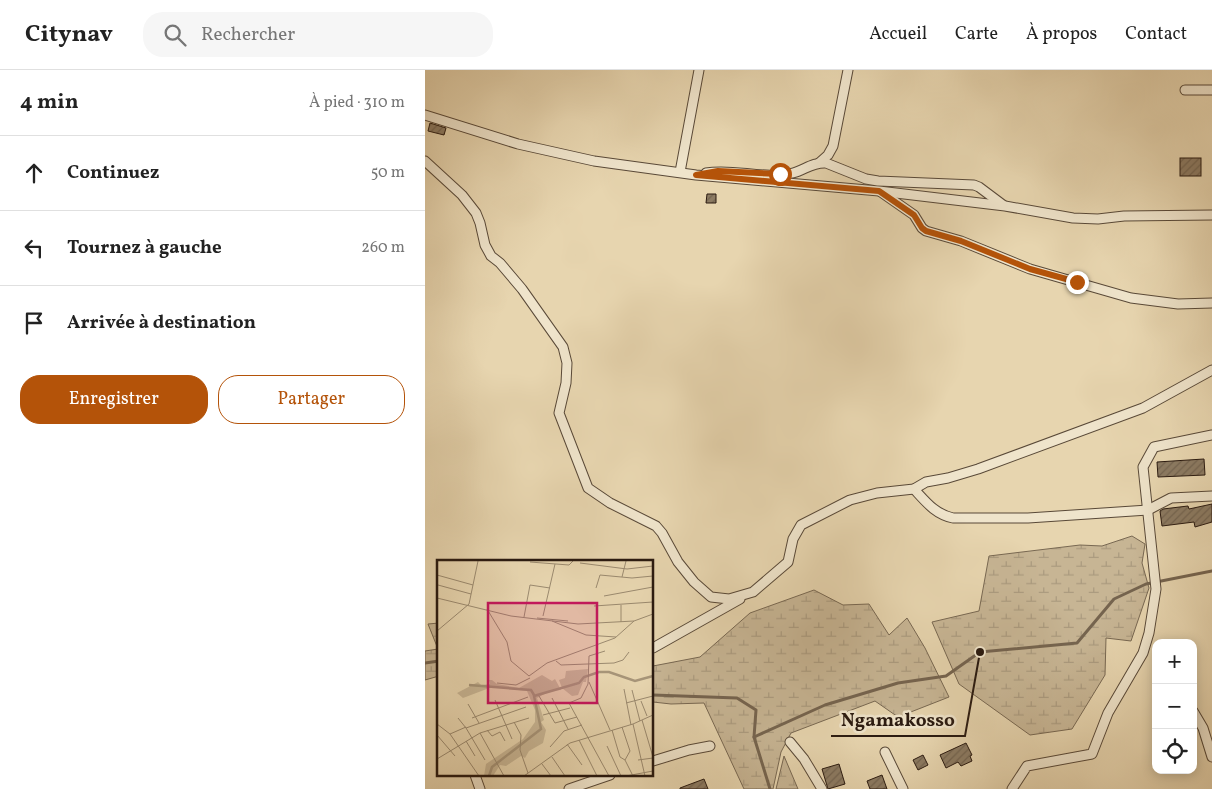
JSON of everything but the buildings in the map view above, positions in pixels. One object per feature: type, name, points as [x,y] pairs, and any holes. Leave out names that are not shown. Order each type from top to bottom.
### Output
[{"type":"street","points":[[680,172],[699,70]]},
{"type":"street","points":[[696,175],[718,171],[793,173],[819,162],[828,155],[833,146],[848,70]]},
{"type":"street","points":[[1185,90],[1212,90]]},
{"type":"street","points":[[425,115],[518,144],[593,161],[696,175],[879,191],[1005,206],[1073,218],[1098,219],[1124,216],[1212,215]]},
{"type":"street","points":[[425,161],[453,185],[476,212],[485,245],[491,256],[501,263],[522,289],[563,347],[567,362],[566,383],[559,413],[589,488],[611,503],[656,526],[662,532],[678,562],[694,582],[711,597],[729,598],[753,592]]},
{"type":"street","points":[[819,162],[836,166],[866,179],[878,181],[974,185],[1005,206]]},
{"type":"street","points":[[879,191],[914,215],[926,231],[961,241],[1030,269],[1131,298],[1178,304],[1212,303]]},
{"type":"street","points":[[654,647],[753,592],[788,562],[793,539],[801,525],[850,500],[877,493],[914,489],[926,482],[979,469],[1143,408],[1212,370]]},
{"type":"street","points":[[1012,789],[1027,766],[1092,754],[1108,713],[1143,653],[1149,633],[1156,589],[1143,467],[1154,448],[1212,435]]},
{"type":"street","points":[[914,489],[935,511],[943,516],[953,518],[1028,518],[1149,510],[1171,498],[1212,496]]},
{"type":"street","points":[[1149,633],[1152,639]]},
{"type":"street","points":[[1197,718],[1203,728],[1212,756]]},
{"type":"street","points":[[790,742],[804,759],[822,789]]},
{"type":"street","points":[[654,761],[710,746]]},
{"type":"street","points":[[885,752],[903,789]]},
{"type":"street","points":[[475,776],[480,789]]},
{"type":"street","points":[[569,789],[607,776]]},
{"type":"green space","points":[[1132,536],[1145,544],[1142,563],[1149,588],[1131,641],[1106,638],[1105,675],[1072,729],[1030,735],[959,684],[932,622],[979,611],[989,556],[1080,545],[1102,546]]},
{"type":"green space","points":[[814,590],[843,605],[869,604],[889,635],[907,618],[925,648],[949,697],[898,717],[875,701],[791,733],[781,752],[773,789],[744,789],[704,703],[671,704],[654,702],[654,666],[700,657],[750,613]]},
{"type":"green space","points":[[437,623],[437,646],[428,624]]},
{"type":"green space","points":[[437,649],[437,677],[425,680],[425,651]]},
{"type":"green space","points":[[784,756],[798,789],[776,789]]},
{"type":"waterway","points":[[770,789],[754,737],[825,705],[898,683],[946,676],[980,652],[1077,643],[1114,599],[1146,584],[1212,571]]},
{"type":"waterway","points":[[425,663],[437,661]]},
{"type":"waterway","points":[[654,695],[737,698],[756,710],[754,737]]},
{"type":"place","name":"Ngamakosso","points":[[980,652]]},
{"type":"route","points":[[780,174],[718,171],[696,175],[879,191],[914,215],[926,231],[961,241],[1030,269],[1077,282]]}]
